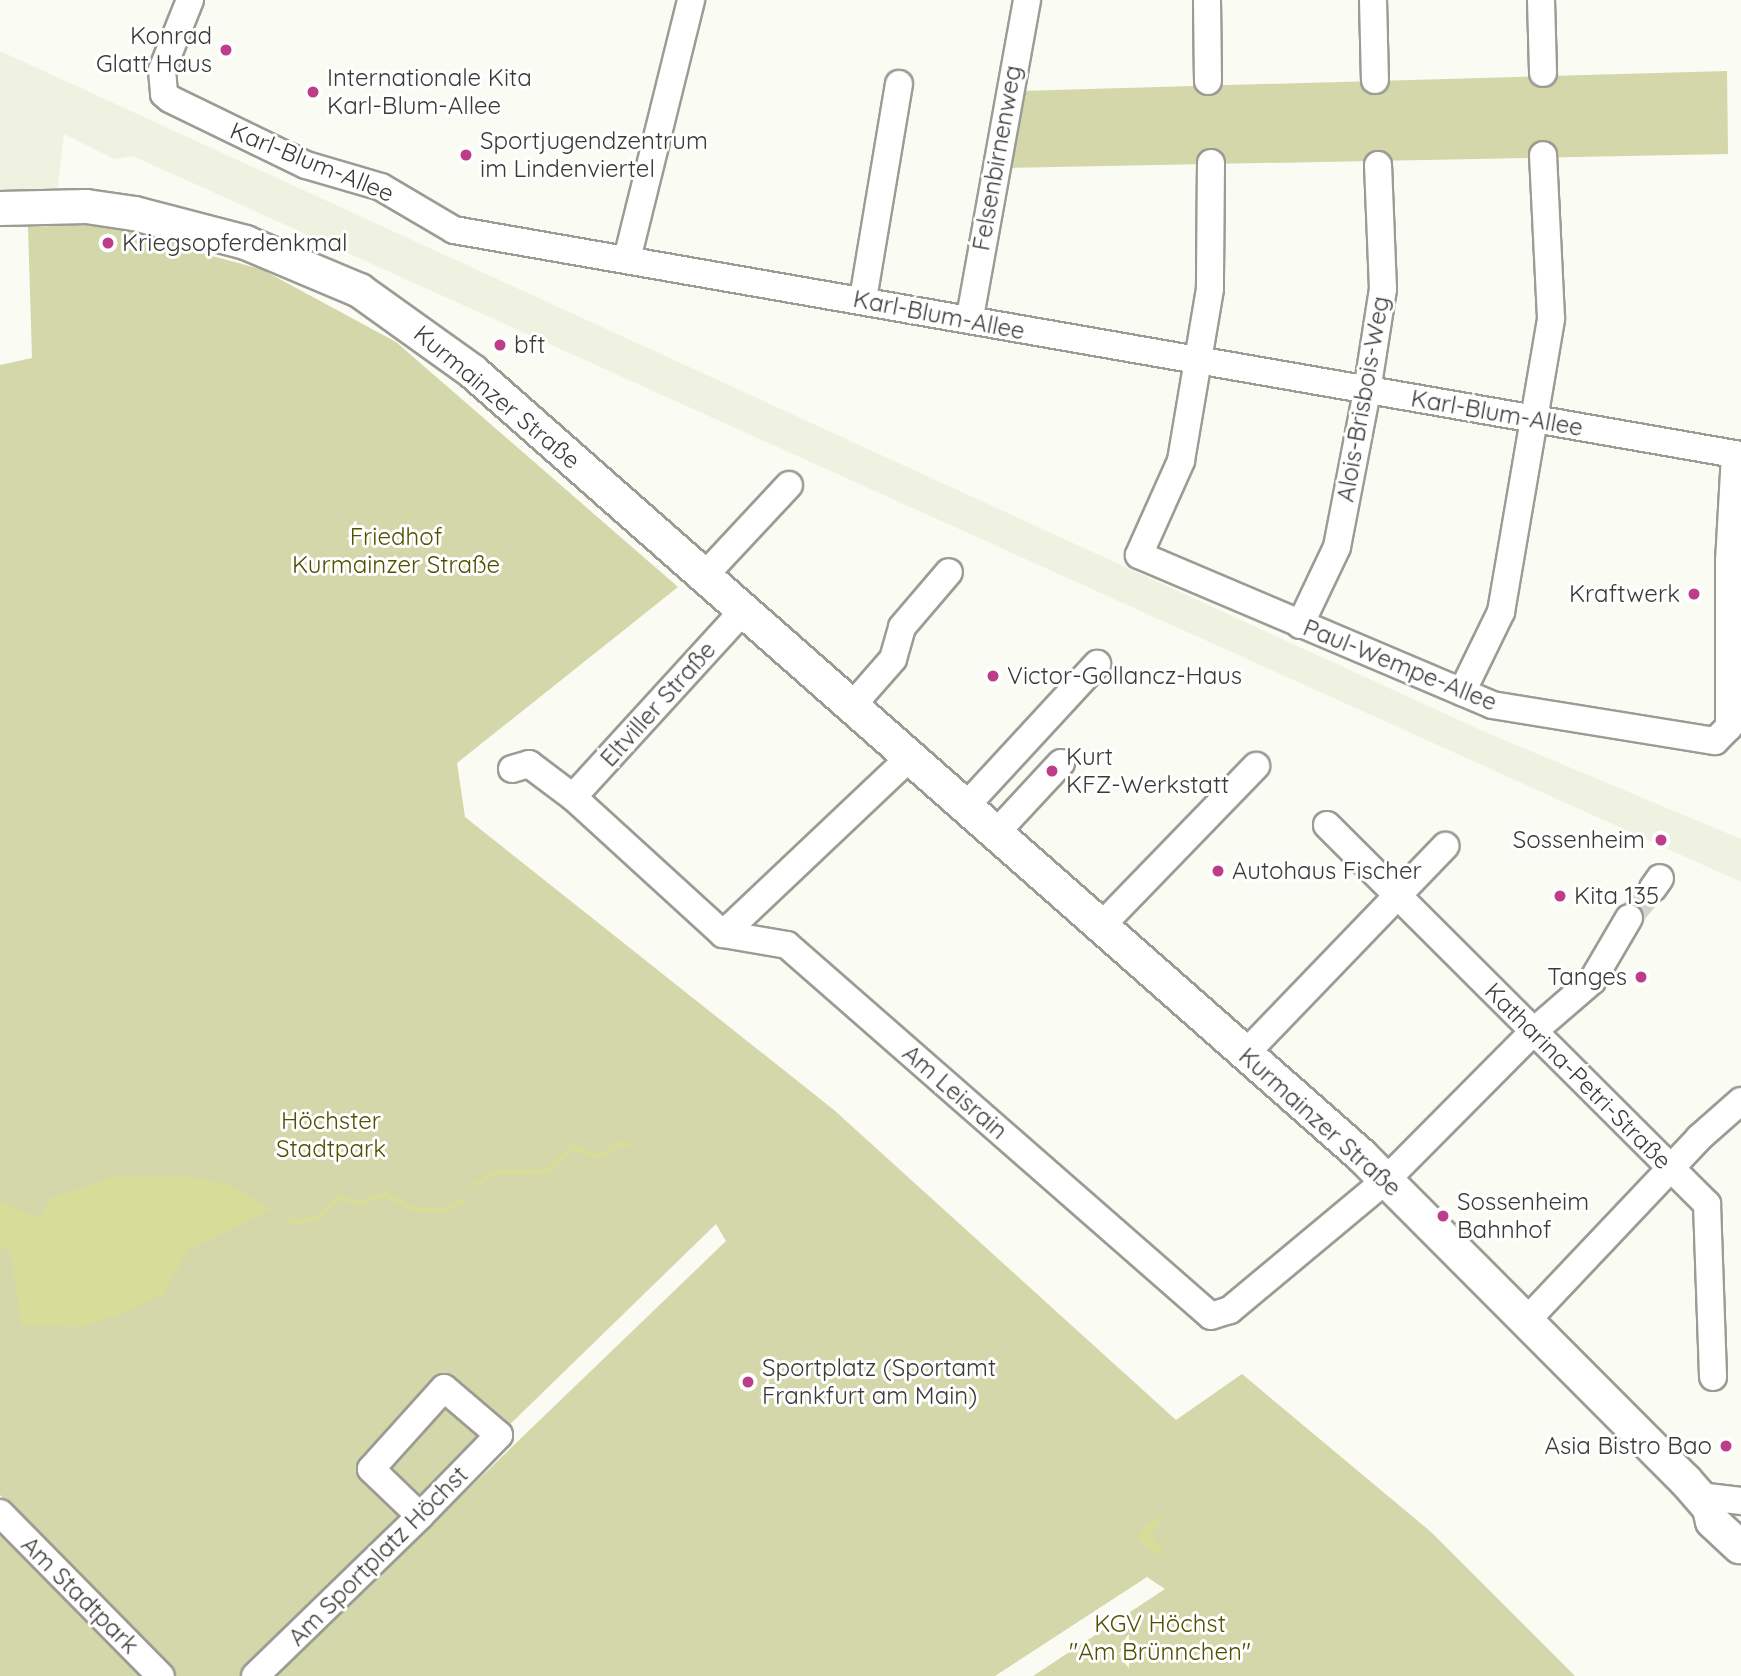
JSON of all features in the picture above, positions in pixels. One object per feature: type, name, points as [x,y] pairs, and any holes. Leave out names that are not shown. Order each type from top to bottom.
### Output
[{"type":"main road","name":"Kurmainzer Straße","points":[[0,208],[86,206],[158,217],[245,242],[338,279],[387,307],[472,371],[1387,1179],[1528,1319],[1704,1502],[1712,1521],[1741,1544]]},
{"type":"street","name":"Karl-Blum-Allee","points":[[190,0],[162,70],[164,93],[306,165],[381,187],[454,230],[970,317],[1015,331],[1198,359],[1738,455]]},
{"type":"street","points":[[628,259],[691,0]]},
{"type":"street","name":"Felsenbirnenweg","points":[[970,317],[1027,0]]},
{"type":"street","points":[[1207,0],[1208,81]]},
{"type":"street","points":[[1373,0],[1375,80]]},
{"type":"street","points":[[1541,0],[1543,73]]},
{"type":"street","points":[[863,299],[899,84]]},
{"type":"street","points":[[1462,692],[1501,612],[1551,318],[1543,155]]},
{"type":"street","points":[[1198,359],[1210,289],[1211,163]]},
{"type":"street","name":"Alois-Brisbois-Weg","points":[[1300,625],[1336,547],[1367,391],[1383,289],[1378,165]]},
{"type":"street","name":"Paul-Wempe-Allee","points":[[1198,359],[1181,461],[1139,555],[1492,705],[1715,741],[1729,727],[1735,625]]},
{"type":"street","points":[[1735,625],[1738,455]]},
{"type":"street","points":[[705,575],[789,485]]},
{"type":"street","points":[[851,707],[893,659],[902,627],[949,572]]},
{"type":"street","name":"Eltviller Straße","points":[[573,797],[743,611]]},
{"type":"street","points":[[965,807],[1097,664]]},
{"type":"street","points":[[512,769],[529,764],[573,797],[723,933],[909,758]]},
{"type":"street","points":[[995,834],[1061,763]]},
{"type":"street","points":[[1101,926],[1256,766]]},
{"type":"street","name":"Katharina-Petri-Straße","points":[[1327,825],[1707,1204],[1713,1377]]},
{"type":"street","points":[[1245,1054],[1445,846]]},
{"type":"street","points":[[1387,1179],[1534,1031],[1592,981],[1629,918]]},
{"type":"street","name":"Am Leisrain","points":[[723,933],[787,945],[1211,1316],[1230,1310],[1387,1179]]},
{"type":"street","points":[[1528,1319],[1699,1138],[1741,1101]]},
{"type":"street","name":"Am Sportplatz Höchst","points":[[255,1676],[420,1516],[499,1435],[444,1388],[371,1469],[420,1516]]},
{"type":"street","points":[[1704,1502],[1741,1500]]},
{"type":"street","name":"Am Stadtpark","points":[[0,1513],[161,1676]]},
{"type":"shaded area","points":[[0,51],[1485,732],[1741,839],[1741,882],[133,156],[114,159],[64,134],[57,191],[0,193]]},
{"type":"shaded area","points":[[188,1176],[227,1184],[272,1209],[187,1251],[164,1294],[130,1311],[82,1327],[21,1325],[11,1253],[0,1244],[0,1202],[42,1219],[48,1199],[112,1177]]},
{"type":"shaded area","points":[[1148,1522],[1153,1524],[1154,1540],[1161,1545],[1163,1553],[1158,1556],[1137,1539]]},
{"type":"green space","points":[[1727,71],[1728,154],[1008,168],[1020,91]]},
{"type":"green space","name":"Höchster Stadtpark","points":[[102,224],[173,233],[182,248],[261,269],[396,342],[678,587],[457,763],[465,817],[834,1110],[1176,1420],[1242,1374],[1431,1532],[1575,1676],[1033,1676],[1165,1589],[1147,1577],[995,1676],[274,1676],[726,1241],[716,1224],[251,1676],[174,1676],[0,1495],[0,365],[32,358],[28,227]]},
{"type":"green space","points":[[0,1526],[145,1676],[0,1676]]},
{"type":"waterway","points":[[475,1184],[494,1172],[545,1171],[574,1147],[598,1156],[623,1142],[631,1146]]},
{"type":"waterway","points":[[288,1219],[295,1222],[319,1217],[339,1196],[357,1203],[385,1194],[411,1208],[443,1210],[461,1201]]},
{"type":"waterway","points":[[1153,1524],[1159,1517]]},
{"type":"tunnel","points":[[1629,918],[1653,888]]},
{"type":"place","name":"Konrad Glatt Haus","points":[[226,50]]},
{"type":"place","name":"Internationale Kita Karl-Blum-Allee","points":[[313,92]]},
{"type":"place","name":"Sportjugendzentrum im Lindenviertel","points":[[466,155]]},
{"type":"place","name":"Kriegsopferdenkmal","points":[[108,243]]},
{"type":"place","name":"bft","points":[[500,345]]},
{"type":"place","name":"Kraftwerk","points":[[1694,594]]},
{"type":"place","name":"Victor-Gollancz-Haus","points":[[993,676]]},
{"type":"place","name":"Kurt KFZ-Werkstatt","points":[[1052,771]]},
{"type":"place","name":"Sossenheim","points":[[1661,840]]},
{"type":"place","name":"Autohaus Fischer","points":[[1218,871]]},
{"type":"place","name":"Kita 135","points":[[1560,896]]},
{"type":"place","name":"Tanges","points":[[1641,977]]},
{"type":"place","name":"Sossenheim Bahnhof","points":[[1443,1216]]},
{"type":"place","name":"Sportplatz (Sportamt Frankfurt am Main)","points":[[748,1382]]},
{"type":"place","name":"Asia Bistro Bao","points":[[1726,1446]]},
{"type":"park label","name":"Friedhof Kurmainzer Straße","points":[[396,551]]},
{"type":"park label","name":"KGV Höchst \"Am Brünnchen\"","points":[[1160,1638]]}]
